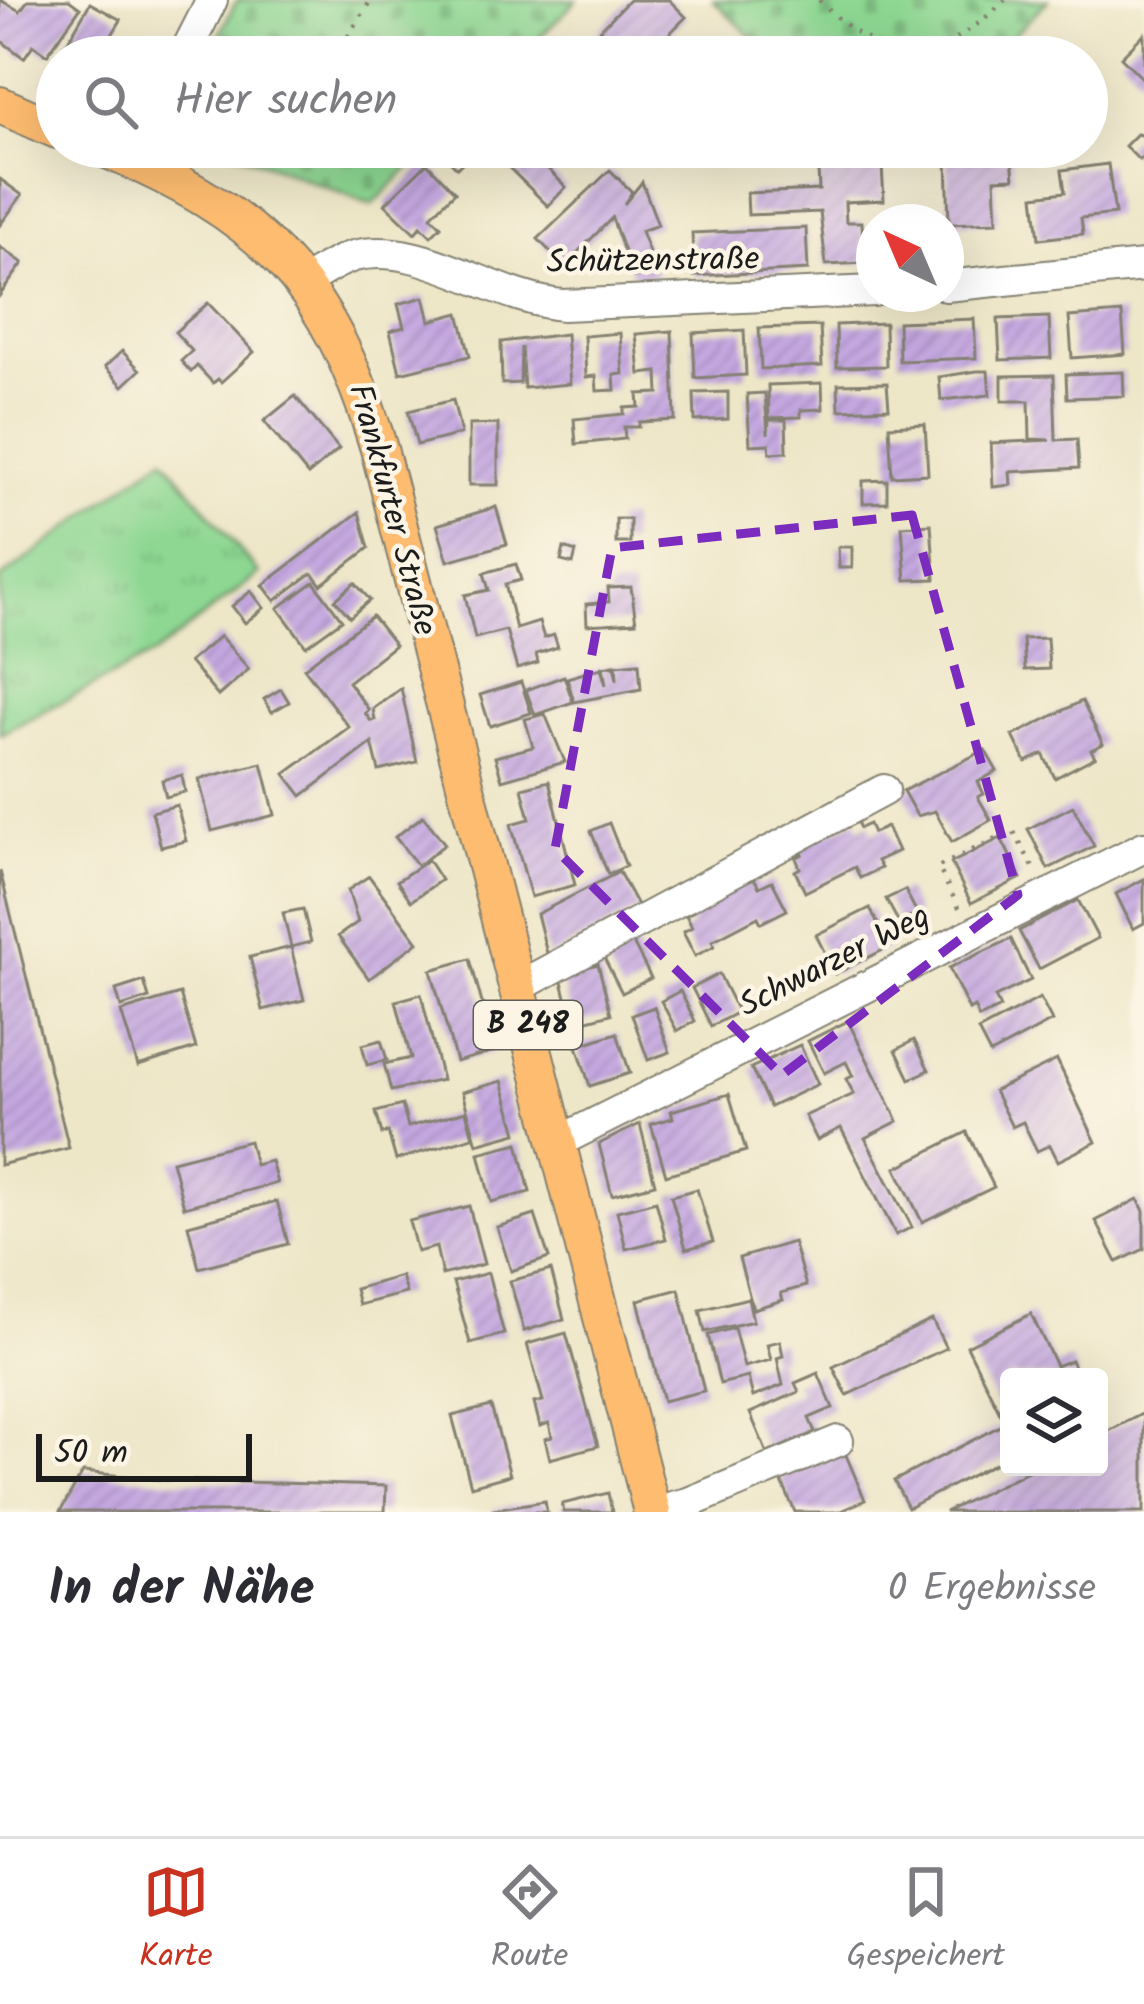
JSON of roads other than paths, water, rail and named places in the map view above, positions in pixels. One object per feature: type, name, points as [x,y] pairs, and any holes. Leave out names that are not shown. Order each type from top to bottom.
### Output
[{"type":"main road","points":[[0,105],[36,121]]},
{"type":"main road","name":"Frankfurter Straße","points":[[153,168],[252,229],[304,282],[341,343],[373,427],[652,1512]]},
{"type":"street","points":[[194,36],[212,0]]},
{"type":"street","name":"Schützenstraße","points":[[304,282],[352,257],[389,252],[539,303],[856,292]]},
{"type":"street","points":[[964,284],[1144,266]]},
{"type":"street","points":[[518,987],[884,790]]},
{"type":"street","name":"Schwarzer Weg","points":[[558,1142],[1144,847]]},
{"type":"street","points":[[652,1512],[688,1504],[838,1441]]}]
